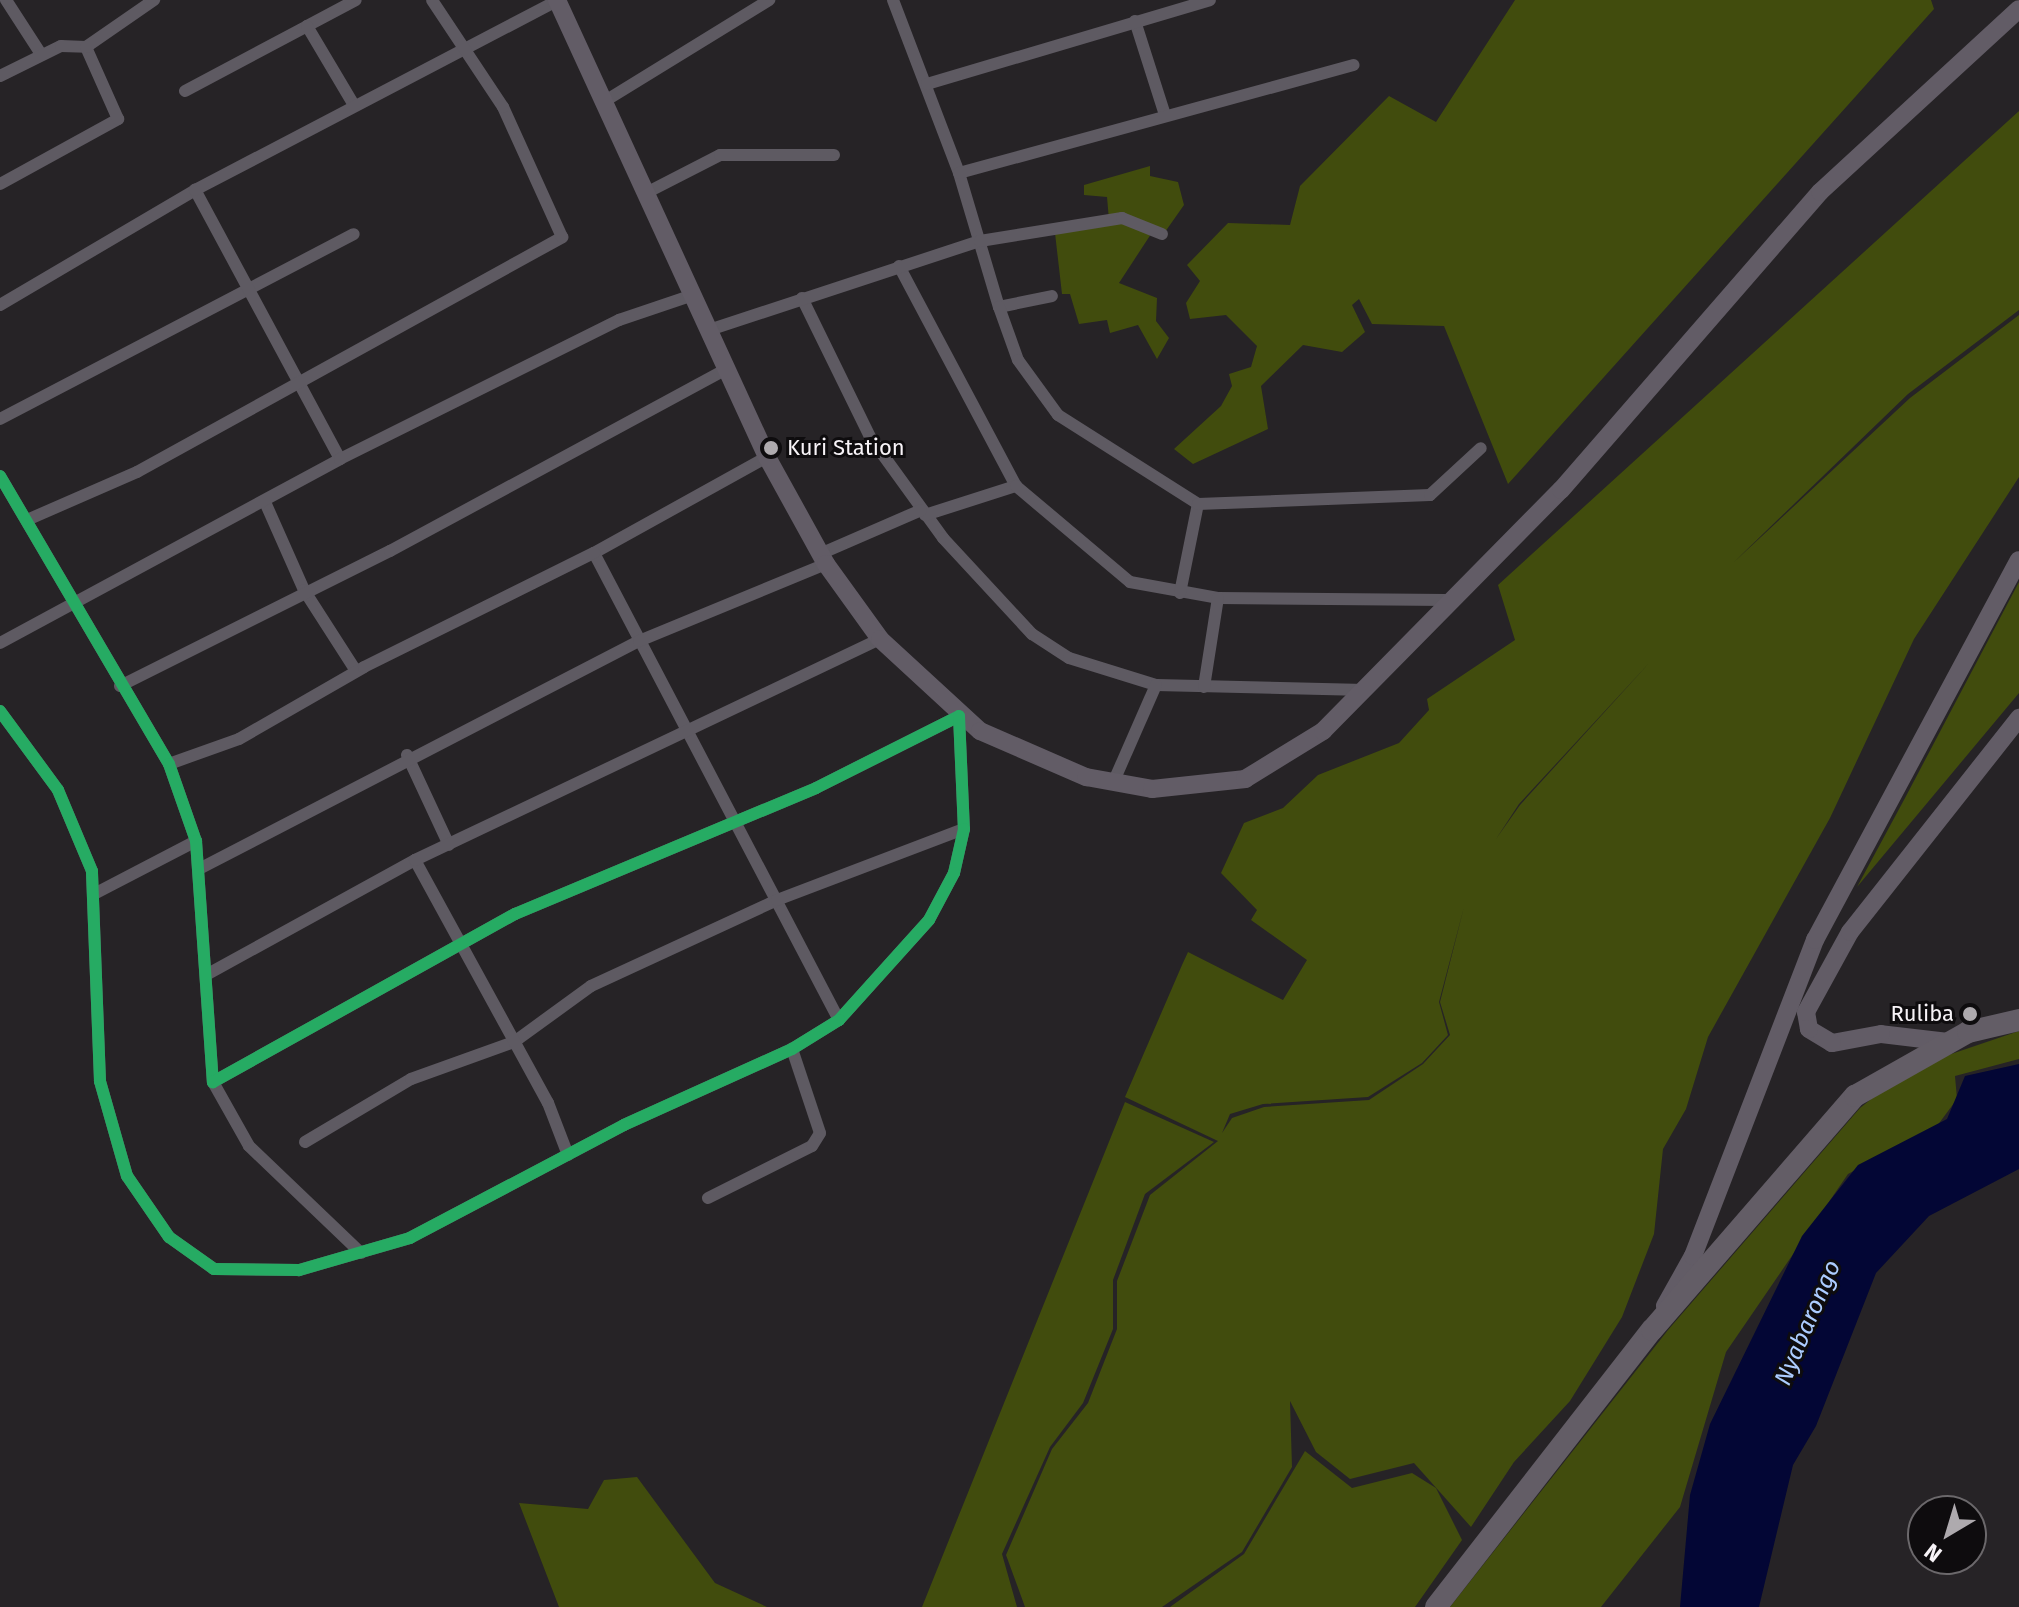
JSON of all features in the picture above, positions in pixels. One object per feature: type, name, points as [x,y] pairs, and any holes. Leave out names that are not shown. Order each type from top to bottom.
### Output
[{"type":"highway","points":[[1436,1607],[1652,1330],[1855,1096],[1948,1042],[2019,1020]]},
{"type":"main road","points":[[557,1],[605,101],[690,296],[709,330],[767,457],[823,559],[880,639],[959,716],[1017,751],[1113,783],[1200,788],[1245,779],[1297,753],[1365,690],[1447,600],[1479,577],[1561,490],[1841,170],[2019,9]]},
{"type":"main road","points":[[1652,1330],[1693,1256],[1815,940],[2019,560]]},
{"type":"main road","points":[[1948,1042],[1881,1034],[1832,1043],[1809,1029],[1806,1012],[1850,932],[2019,718]]},
{"type":"street","points":[[6,0],[41,54]]},
{"type":"street","points":[[86,47],[154,0]]},
{"type":"street","points":[[185,91],[356,0]]},
{"type":"street","points":[[27,520],[137,472],[562,237],[503,107],[432,0]]},
{"type":"street","points":[[605,101],[769,0]]},
{"type":"street","points":[[893,0],[959,173],[1018,360],[1058,415],[1198,504],[1430,495],[1481,448]]},
{"type":"street","points":[[0,305],[195,190],[557,1]]},
{"type":"street","points":[[927,84],[1206,1]]},
{"type":"street","points":[[1135,21],[1164,112]]},
{"type":"street","points":[[307,26],[354,105]]},
{"type":"street","points":[[0,76],[41,54],[74,42],[86,47],[118,119],[0,184]]},
{"type":"street","points":[[959,173],[1164,112],[1354,65]]},
{"type":"street","points":[[646,193],[720,155],[834,155]]},
{"type":"street","points":[[195,190],[294,383],[340,459]]},
{"type":"street","points":[[709,330],[980,241],[1122,218],[1162,234]]},
{"type":"street","points":[[0,419],[250,293],[354,234]]},
{"type":"street","points":[[899,266],[1016,486],[1110,571],[1180,593],[1218,598],[1447,600]]},
{"type":"street","points":[[0,643],[340,459],[619,320],[690,296]]},
{"type":"street","points":[[999,307],[1052,296]]},
{"type":"street","points":[[802,298],[870,437],[923,512],[1032,634],[1069,658],[1156,685],[1365,690]]},
{"type":"street","points":[[120,686],[726,369]]},
{"type":"street","points":[[169,764],[239,739],[356,671],[594,553],[767,457]]},
{"type":"street","points":[[0,476],[77,603],[120,686],[169,764],[196,841],[213,1082],[249,1146],[361,1253]]},
{"type":"street","points":[[199,869],[407,755],[639,641],[923,512],[1016,486]]},
{"type":"street","points":[[265,502],[304,590],[356,671]]},
{"type":"street","points":[[1180,593],[1198,504]]},
{"type":"street","points":[[594,553],[683,728],[734,817],[839,1020]]},
{"type":"street","points":[[1204,687],[1218,598]]},
{"type":"street","points":[[206,975],[415,860],[683,728],[880,639]]},
{"type":"street","points":[[1113,783],[1156,685]]},
{"type":"street","points":[[0,711],[58,790],[86,849],[96,893],[100,1081],[127,1176],[169,1237],[214,1269],[299,1270],[361,1253],[482,1205],[568,1155],[792,1049],[839,1020],[929,920],[954,873],[964,829],[959,716],[816,788],[734,817],[456,944],[213,1082]]},
{"type":"street","points":[[407,755],[449,845]]},
{"type":"street","points":[[305,1142],[411,1079],[514,1042],[591,986],[777,900],[964,829]]},
{"type":"street","points":[[96,893],[196,841]]},
{"type":"street","points":[[415,860],[456,944],[514,1042],[568,1155]]},
{"type":"street","points":[[708,1198],[812,1146],[820,1133],[792,1049]]},
{"type":"green space","points":[[1515,0],[1931,0],[1934,9],[1508,484],[1444,326],[1372,324],[1359,299],[1352,305],[1365,332],[1342,352],[1303,345],[1261,386],[1268,429],[1193,464],[1174,449],[1221,406],[1232,386],[1229,374],[1251,367],[1257,346],[1226,315],[1190,319],[1186,303],[1200,281],[1187,265],[1228,223],[1290,225],[1300,186],[1389,96],[1436,122]]},
{"type":"green space","points":[[2019,111],[2019,310],[1908,394],[1733,563],[1910,398],[2019,315],[2019,477],[1914,639],[1830,818],[1708,1037],[1686,1109],[1663,1149],[1654,1234],[1622,1317],[1570,1401],[1514,1462],[1471,1527],[1414,1463],[1350,1479],[1316,1452],[1290,1401],[1292,1467],[1242,1552],[1162,1607],[1025,1607],[1006,1555],[1052,1449],[1088,1403],[1117,1329],[1117,1281],[1150,1195],[1218,1141],[1125,1097],[1182,965],[1188,952],[1283,1000],[1307,960],[1251,920],[1257,910],[1221,873],[1244,823],[1283,808],[1318,775],[1399,743],[1429,710],[1427,699],[1515,640],[1498,585]],"holes":[[[1651,661],[1520,805],[1496,839],[1519,804]],[[1464,907],[1440,1002],[1450,1035],[1423,1064],[1369,1100],[1264,1107],[1232,1118],[1222,1133],[1230,1114],[1263,1104],[1368,1097],[1422,1063],[1448,1035],[1439,1002]]]},
{"type":"green space","points":[[1150,166],[1150,176],[1178,182],[1184,205],[1165,232],[1109,220],[1107,197],[1084,195],[1084,185]]},
{"type":"green space","points":[[1122,221],[1153,231],[1119,283],[1157,298],[1156,321],[1169,338],[1157,359],[1138,325],[1110,333],[1107,320],[1079,324],[1070,294],[1062,294],[1055,233]]},
{"type":"green space","points":[[2019,582],[2019,693],[1857,887],[1905,798]]},
{"type":"green space","points":[[2019,1031],[2019,1059],[1955,1076],[1957,1099],[1937,1126],[1848,1174],[1726,1352],[1680,1507],[1601,1607],[1450,1607],[1668,1330],[1860,1108],[1910,1068]]},
{"type":"green space","points":[[1125,1102],[1214,1142],[1145,1194],[1113,1280],[1113,1329],[1083,1403],[1050,1447],[1002,1554],[1017,1607],[922,1607]]},
{"type":"green space","points":[[1305,1451],[1352,1488],[1412,1473],[1436,1488],[1462,1540],[1415,1607],[1170,1607],[1244,1554]]},
{"type":"green space","points":[[637,1477],[715,1583],[767,1607],[559,1607],[519,1503],[588,1509],[604,1480]]},
{"type":"water","name":"Nyabarongo","points":[[2019,1064],[2019,1169],[1929,1216],[1876,1273],[1816,1426],[1793,1465],[1759,1607],[1680,1607],[1690,1495],[1710,1424],[1802,1236],[1858,1165],[1947,1119],[1965,1076]]},
{"type":"cycle path","points":[[0,476],[169,764],[196,841],[213,1082],[515,914],[816,788],[959,716],[964,829],[954,873],[929,920],[839,1020],[792,1049],[624,1125],[410,1238],[299,1270],[214,1269],[169,1237],[127,1176],[100,1081],[92,871],[58,790],[0,711]]},
{"type":"place","name":"Kuri Station","points":[[771,448]]},
{"type":"place","name":"Ruliba","points":[[1970,1014]]}]
